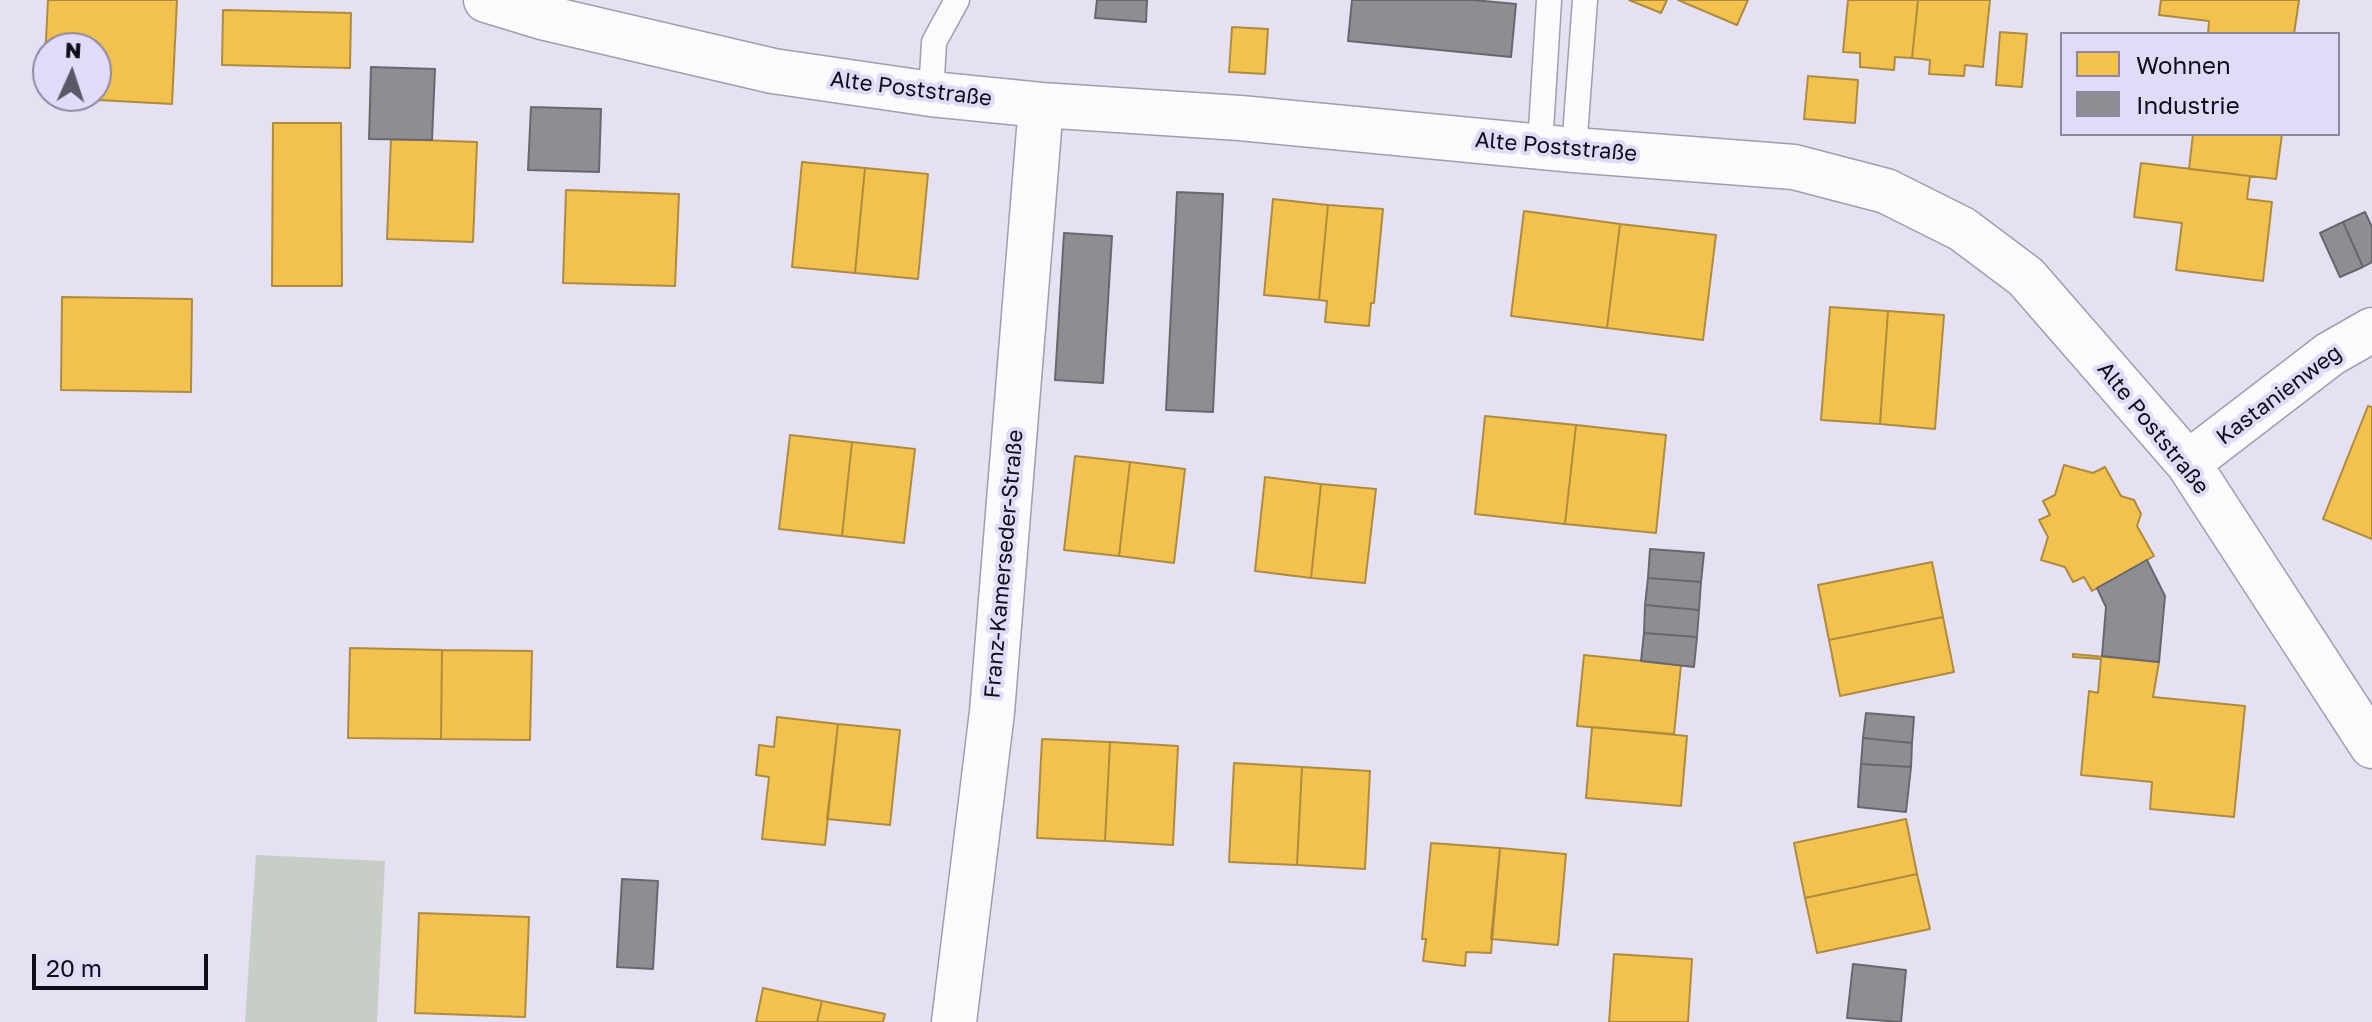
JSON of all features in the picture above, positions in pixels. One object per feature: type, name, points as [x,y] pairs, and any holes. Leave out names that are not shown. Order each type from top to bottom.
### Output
[{"type":"street","name":"Alte Poststraße","points":[[486,0],[542,17],[773,71],[931,94],[1794,167],[1886,191],[1962,229],[2026,277],[2188,463],[2372,746]]},
{"type":"street","name":"Franz-Kamerseder-Straße","points":[[954,1022],[992,712],[1041,105]]},
{"type":"street","name":"Kastanienweg","points":[[2188,463],[2330,354],[2372,330]]},
{"type":"lane","points":[[931,94],[934,42],[957,0]]},
{"type":"lane","points":[[1549,0],[1557,148]]},
{"type":"lane","points":[[1557,148],[1585,0]]},
{"type":"shaded area","points":[[256,855],[385,861],[377,1022],[245,1022]]},
{"type":"building: Wohnen","points":[[48,0],[177,0],[172,104],[112,101],[112,32],[46,32]]},
{"type":"building: Wohnen","points":[[1629,0],[1667,0],[1661,13]]},
{"type":"building: Wohnen","points":[[1678,0],[1748,0],[1737,25]]},
{"type":"building: Wohnen","points":[[1848,0],[1918,0],[1912,58],[1895,57],[1894,70],[1860,67],[1860,53],[1843,52]]},
{"type":"building: Wohnen","points":[[1918,0],[1990,0],[1983,67],[1965,65],[1964,76],[1929,74],[1930,60],[1912,58]]},
{"type":"building: Wohnen","points":[[2161,0],[2299,0],[2294,32],[2208,32],[2209,21],[2159,15]]},
{"type":"building: Wohnen","points":[[223,10],[351,13],[350,68],[222,65]]},
{"type":"building: Wohnen","points":[[1232,27],[1268,29],[1265,74],[1229,72]]},
{"type":"building: Wohnen","points":[[2000,32],[2027,34],[2022,87],[1996,85]]},
{"type":"building: Wohnen","points":[[1808,76],[1858,80],[1855,123],[1804,119]]},
{"type":"building: Wohnen","points":[[273,123],[341,123],[342,286],[272,286]]},
{"type":"building: Wohnen","points":[[2193,136],[2282,136],[2276,179],[2189,169]]},
{"type":"building: Wohnen","points":[[391,139],[477,142],[473,242],[387,239]]},
{"type":"building: Wohnen","points":[[802,162],[865,168],[855,273],[792,267]]},
{"type":"building: Wohnen","points":[[2141,163],[2250,176],[2247,199],[2272,202],[2263,281],[2176,270],[2182,223],[2134,217]]},
{"type":"building: Wohnen","points":[[865,168],[928,174],[918,279],[855,273]]},
{"type":"building: Wohnen","points":[[566,190],[679,194],[675,286],[563,283]]},
{"type":"building: Wohnen","points":[[1273,199],[1328,205],[1319,300],[1264,295]]},
{"type":"building: Wohnen","points":[[1328,205],[1383,209],[1369,326],[1325,322],[1327,301],[1319,300]]},
{"type":"building: Wohnen","points":[[1524,211],[1620,224],[1607,328],[1511,316]]},
{"type":"building: Wohnen","points":[[1620,224],[1716,235],[1703,340],[1607,328]]},
{"type":"building: Wohnen","points":[[62,297],[192,299],[191,392],[61,390]]},
{"type":"building: Wohnen","points":[[1830,307],[1888,311],[1880,424],[1821,420]]},
{"type":"building: Wohnen","points":[[1888,311],[1944,315],[1935,429],[1880,424]]},
{"type":"building: Wohnen","points":[[2368,406],[2372,407],[2372,539],[2323,519]]},
{"type":"building: Wohnen","points":[[1485,416],[1576,425],[1565,524],[1475,514]]},
{"type":"building: Wohnen","points":[[1576,425],[1666,435],[1656,533],[1565,524]]},
{"type":"building: Wohnen","points":[[790,435],[852,442],[842,536],[779,529]]},
{"type":"building: Wohnen","points":[[852,442],[915,449],[904,543],[842,536]]},
{"type":"building: Wohnen","points":[[1075,456],[1130,462],[1119,556],[1064,550]]},
{"type":"building: Wohnen","points":[[1130,462],[1185,469],[1174,563],[1119,556]]},
{"type":"building: Wohnen","points":[[2064,465],[2093,473],[2105,467],[2121,496],[2134,500],[2141,514],[2137,526],[2154,556],[2092,591],[2084,577],[2073,582],[2065,567],[2041,560],[2048,537],[2039,520],[2050,515],[2043,501],[2055,495]]},
{"type":"building: Wohnen","points":[[1265,477],[1321,484],[1311,578],[1255,571]]},
{"type":"building: Wohnen","points":[[1321,484],[1376,489],[1365,583],[1311,578]]},
{"type":"building: Wohnen","points":[[1932,562],[1943,617],[1829,640],[1818,585]]},
{"type":"building: Wohnen","points":[[1943,617],[1954,672],[1840,696],[1829,640]]},
{"type":"building: Wohnen","points":[[350,648],[442,650],[441,739],[348,738]]},
{"type":"building: Wohnen","points":[[442,650],[532,651],[530,740],[441,739]]},
{"type":"building: Wohnen","points":[[2073,654],[2159,662],[2153,697],[2245,706],[2234,817],[2150,809],[2152,782],[2081,775],[2089,691],[2098,693],[2101,659],[2073,657]]},
{"type":"building: Wohnen","points":[[1584,655],[1681,665],[1674,734],[1577,726]]},
{"type":"building: Wohnen","points":[[777,717],[838,724],[825,845],[762,839],[769,777],[756,775],[759,745],[774,747]]},
{"type":"building: Wohnen","points":[[838,724],[900,730],[890,825],[827,819]]},
{"type":"building: Wohnen","points":[[1592,727],[1687,736],[1681,806],[1586,798]]},
{"type":"building: Wohnen","points":[[1042,739],[1110,742],[1105,841],[1037,838]]},
{"type":"building: Wohnen","points":[[1110,742],[1178,746],[1173,845],[1105,841]]},
{"type":"building: Wohnen","points":[[1234,763],[1302,767],[1297,865],[1229,862]]},
{"type":"building: Wohnen","points":[[1302,767],[1370,771],[1365,869],[1297,865]]},
{"type":"building: Wohnen","points":[[1906,819],[1917,874],[1805,898],[1794,843]]},
{"type":"building: Wohnen","points":[[1431,843],[1500,848],[1491,953],[1466,952],[1465,966],[1423,961],[1426,939],[1422,939]]},
{"type":"building: Wohnen","points":[[1500,848],[1566,854],[1558,945],[1491,939]]},
{"type":"building: Wohnen","points":[[1917,874],[1930,929],[1817,953],[1805,898]]},
{"type":"building: Wohnen","points":[[419,913],[529,917],[525,1017],[415,1013]]},
{"type":"building: Wohnen","points":[[1614,954],[1692,959],[1688,1022],[1609,1022]]},
{"type":"building: Wohnen","points":[[763,988],[822,1001],[817,1022],[756,1022]]},
{"type":"building: Wohnen","points":[[822,1001],[885,1014],[883,1022],[817,1022]]},
{"type":"building: Industrie","points":[[1097,0],[1147,0],[1146,22],[1095,18]]},
{"type":"building: Industrie","points":[[1352,0],[1473,0],[1516,4],[1511,57],[1348,41]]},
{"type":"building: Industrie","points":[[371,67],[435,69],[432,140],[369,139]]},
{"type":"building: Industrie","points":[[531,107],[601,109],[599,172],[528,170]]},
{"type":"building: Industrie","points":[[1177,192],[1223,194],[1213,412],[1166,410]]},
{"type":"building: Industrie","points":[[2365,212],[2372,227],[2372,262],[2363,267],[2343,222]]},
{"type":"building: Industrie","points":[[2343,222],[2363,267],[2340,277],[2320,233]]},
{"type":"building: Industrie","points":[[1064,233],[1112,236],[1103,383],[1055,380]]},
{"type":"building: Industrie","points":[[1650,549],[1704,553],[1701,582],[1648,578]]},
{"type":"building: Industrie","points":[[2147,560],[2165,596],[2159,662],[2102,656],[2106,607],[2097,588]]},
{"type":"building: Industrie","points":[[1648,578],[1701,582],[1699,610],[1645,605]]},
{"type":"building: Industrie","points":[[1645,605],[1699,610],[1697,637],[1644,633]]},
{"type":"building: Industrie","points":[[1644,633],[1697,637],[1694,667],[1641,661]]},
{"type":"building: Industrie","points":[[1866,713],[1914,717],[1912,743],[1863,738]]},
{"type":"building: Industrie","points":[[1863,738],[1912,743],[1911,767],[1861,764]]},
{"type":"building: Industrie","points":[[1861,764],[1911,767],[1906,812],[1858,807]]},
{"type":"building: Industrie","points":[[622,879],[658,881],[653,969],[617,967]]},
{"type":"building: Industrie","points":[[1853,964],[1906,970],[1901,1022],[1847,1018]]}]
